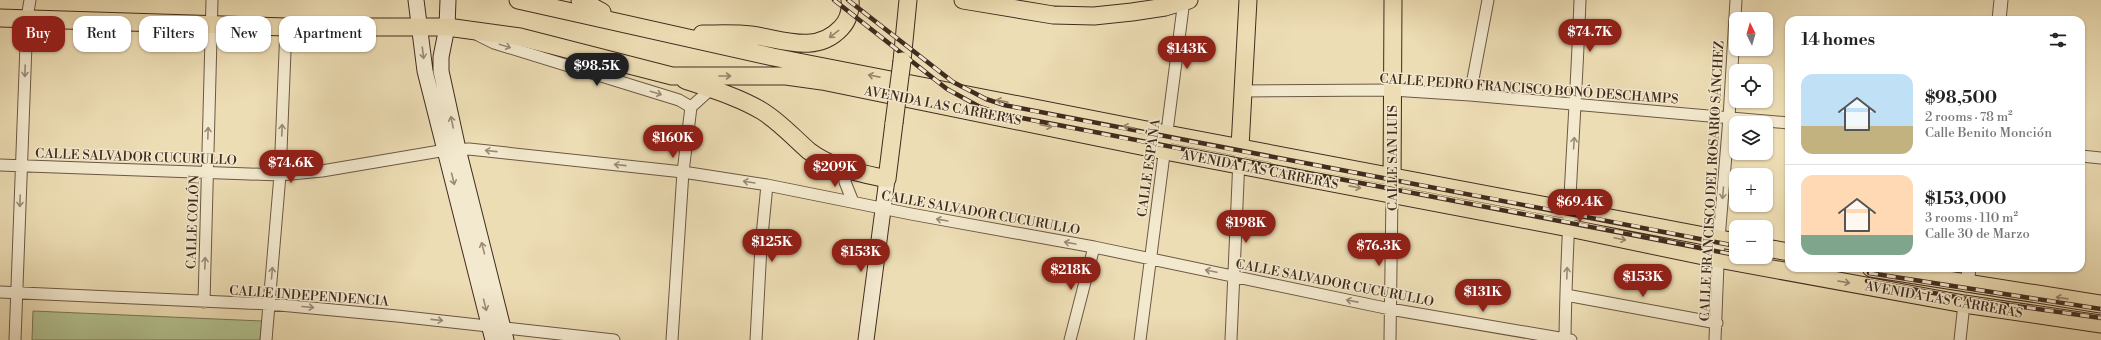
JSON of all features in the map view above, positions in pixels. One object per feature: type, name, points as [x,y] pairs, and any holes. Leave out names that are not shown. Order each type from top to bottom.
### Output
[{"type":"main road","points":[[416,0],[425,71],[452,149],[498,333]]},
{"type":"main road","points":[[448,0],[446,27],[441,58],[441,71],[452,149]]},
{"type":"main road","name":"AVENIDA LAS CARRERAS","points":[[518,0],[773,57],[1729,241]]},
{"type":"main road","points":[[580,0],[625,25]]},
{"type":"main road","points":[[668,34],[742,34],[809,44],[824,41],[835,34],[844,25],[848,14],[850,0]]},
{"type":"main road","points":[[866,340],[902,61],[908,0]]},
{"type":"main road","points":[[963,0],[1053,15],[1094,16],[1132,12],[1185,1]]},
{"type":"main road","points":[[1240,147],[1248,0]]},
{"type":"main road","name":"CALLE SAN LUIS","points":[[1392,194],[1393,0]]},
{"type":"main road","name":"AVENIDA LAS CARRERAS","points":[[0,18],[12,18]]},
{"type":"main road","name":"AVENIDA LAS CARRERAS","points":[[65,19],[279,26]]},
{"type":"main road","name":"AVENIDA LAS CARRERAS","points":[[376,27],[446,27],[470,29],[520,37],[672,76],[786,76],[822,81],[1238,166],[1392,194],[1785,271]]},
{"type":"main road","points":[[742,34],[773,57]]},
{"type":"main road","points":[[672,76],[738,99],[763,111],[810,151],[830,163],[845,169],[887,179]]},
{"type":"main road","points":[[1773,249],[1785,251]]},
{"type":"main road","name":"AVENIDA LAS CARRERAS","points":[[1789,272],[1964,304],[2101,324]]},
{"type":"main road","name":"AVENIDA LAS CARRERAS","points":[[1920,272],[1968,276],[2101,304]]},
{"type":"street","points":[[27,16],[30,0]]},
{"type":"street","name":"CALLE COLÓN","points":[[204,302],[212,0]]},
{"type":"street","points":[[1470,95],[1488,0]]},
{"type":"street","points":[[1567,340],[1566,295],[1568,228],[1576,104],[1580,0]]},
{"type":"street","name":"CALLE FRANCISCO DEL ROSARIO SÁNCHEZ","points":[[1729,116],[1736,0]]},
{"type":"street","points":[[1999,16],[2001,0]]},
{"type":"street","name":"CALLE ESPAÑA","points":[[1140,340],[1185,1]]},
{"type":"street","points":[[470,29],[494,43],[679,100],[691,107]]},
{"type":"street","points":[[15,340],[26,52]]},
{"type":"street","points":[[266,340],[280,176],[285,52]]},
{"type":"street","points":[[672,340],[683,172],[691,107],[711,89]]},
{"type":"street","name":"CALLE PEDRO FRANCISCO BONÓ DESCHAMPS","points":[[1242,91],[1392,90],[1470,95],[1729,118]]},
{"type":"street","name":"CALLE FRANCISCO DEL ROSARIO SÁNCHEZ","points":[[1715,340],[1717,323],[1719,239],[1729,118]]},
{"type":"street","name":"CALLE PEDRO FRANCISCO BONÓ DESCHAMPS","points":[[1773,122],[1785,124]]},
{"type":"street","points":[[1231,340],[1240,147]]},
{"type":"street","name":"CALLE SALVADOR CUCURULLO","points":[[0,165],[280,176],[322,171],[452,149],[683,172],[767,186],[883,209],[1094,247],[1390,309],[1567,340]]},
{"type":"street","points":[[2085,156],[2101,158]]},
{"type":"street","points":[[845,169],[845,182],[853,202]]},
{"type":"street","points":[[756,340],[761,246],[767,186]]},
{"type":"street","name":"CALLE SAN LUIS","points":[[1390,340],[1392,194]]},
{"type":"street","points":[[1070,340],[1094,247]]},
{"type":"street","name":"CALLE INDEPENDENCIA","points":[[0,292],[269,304],[498,333],[614,340]]},
{"type":"street","points":[[1566,295],[1717,323]]},
{"type":"street","points":[[1960,340],[1964,304]]},
{"type":"green space","points":[[33,311],[262,321],[260,340],[32,340]]},
{"type":"railway","points":[[834,0],[947,89],[980,107],[1001,114],[1729,254]]},
{"type":"railway","points":[[848,0],[953,82],[986,99],[1004,105],[1729,245]]},
{"type":"railway","points":[[1869,273],[2101,309]]},
{"type":"railway","points":[[1867,281],[1967,299],[2101,318]]}]
